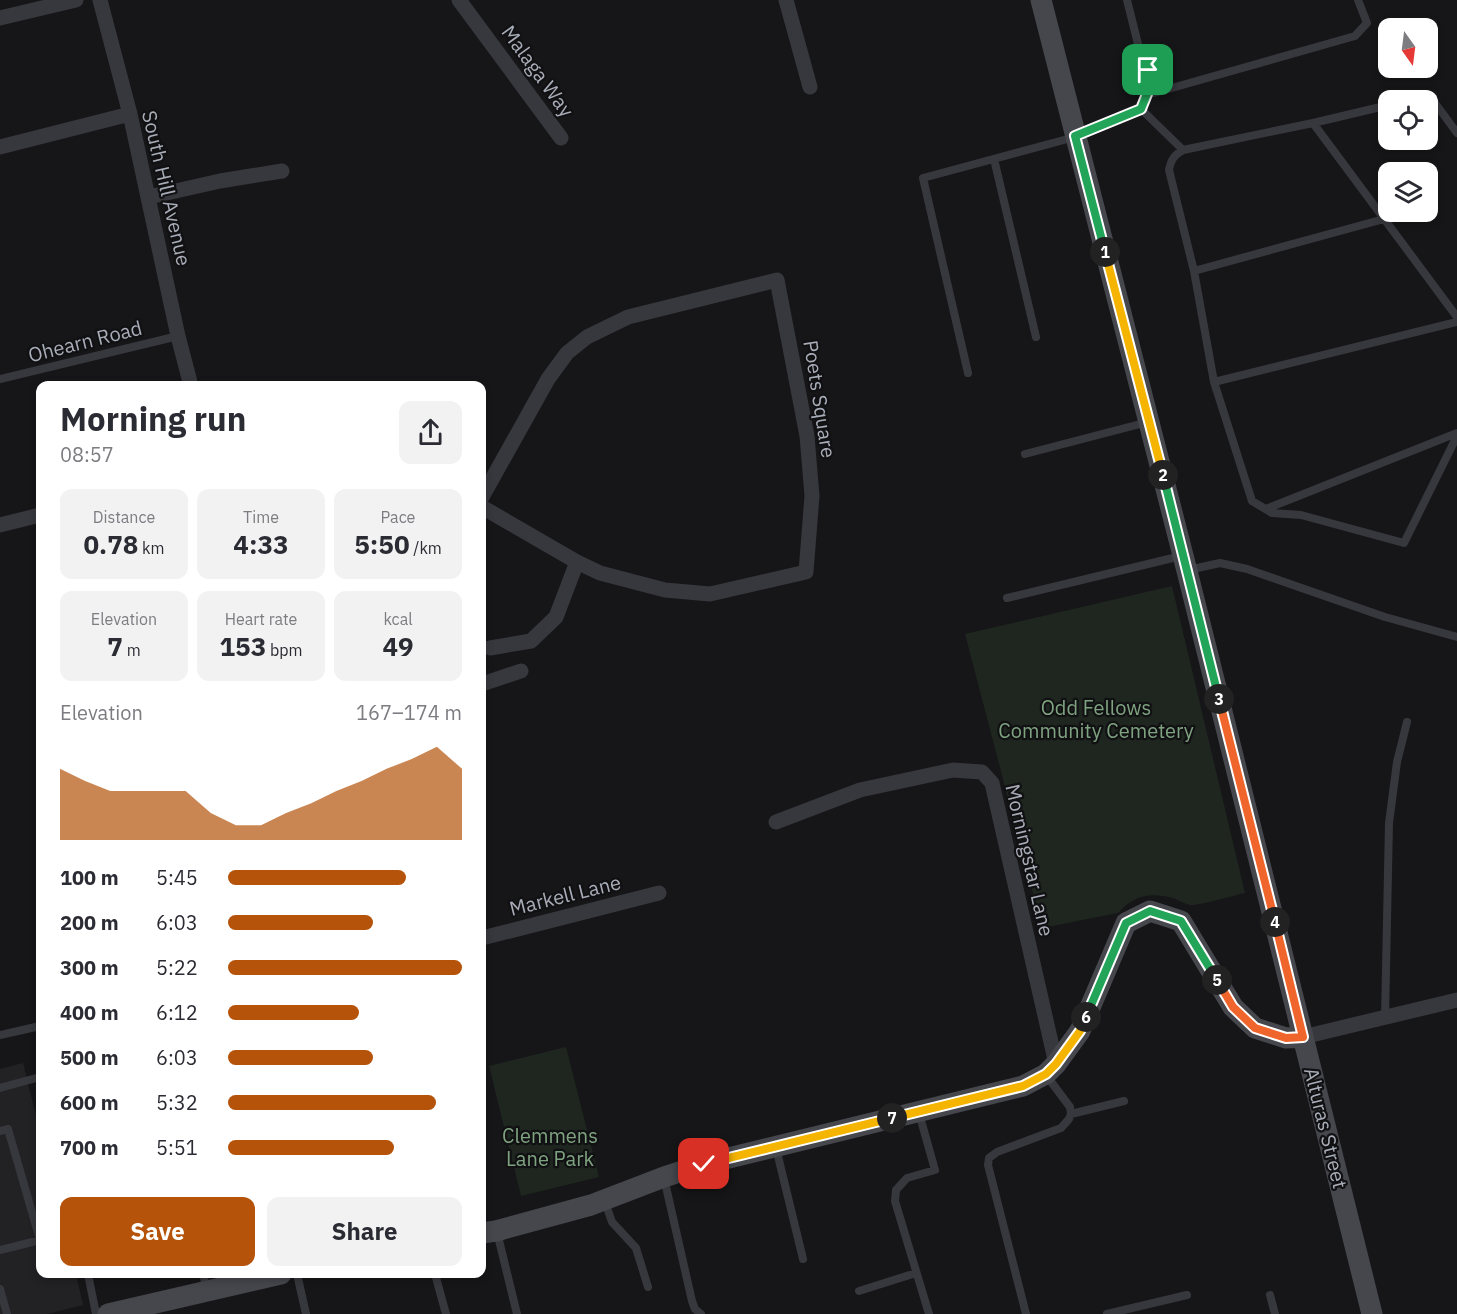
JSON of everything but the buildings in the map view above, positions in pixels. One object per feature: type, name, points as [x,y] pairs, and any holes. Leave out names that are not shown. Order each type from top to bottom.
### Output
[{"type":"street","points":[[0,18],[75,0]]},
{"type":"street","name":"South Hill Avenue","points":[[100,0],[130,114],[190,381]]},
{"type":"street","name":"Malaga Way","points":[[459,0],[561,138]]},
{"type":"street","points":[[786,0],[810,87]]},
{"type":"street","name":"Alturas Street","points":[[1041,0],[1185,563],[1372,1314]]},
{"type":"street","points":[[0,147],[130,114]]},
{"type":"street","points":[[149,197],[220,181],[282,171]]},
{"type":"street","name":"Poets Square","points":[[486,490],[548,378],[567,353],[587,338],[628,317],[777,280],[807,436],[812,496],[806,572],[710,594],[665,590],[600,573],[486,509]]},
{"type":"street","points":[[0,525],[36,516]]},
{"type":"street","points":[[490,648],[531,641],[556,617],[577,562]]},
{"type":"street","points":[[486,683],[521,671]]},
{"type":"street","name":"Morningstar Lane","points":[[776,822],[860,790],[953,770],[982,772],[992,783],[1051,1069]]},
{"type":"street","name":"Markell Lane","points":[[486,937],[659,893]]},
{"type":"street","points":[[489,1232],[591,1205],[704,1164],[1023,1086],[1051,1069],[1080,1031],[1126,923],[1150,911],[1181,921],[1233,1007],[1255,1028],[1286,1038],[1303,1037],[1457,1000]]},
{"type":"street","points":[[108,1314],[205,1282],[243,1278]]},
{"type":"lane","points":[[968,373],[923,178],[1075,136],[1141,109],[1147,94],[1148,70],[1141,56],[1127,0]]},
{"type":"lane","points":[[1147,94],[1355,36],[1367,23],[1358,0]]},
{"type":"lane","points":[[1438,107],[1457,133]]},
{"type":"lane","points":[[1378,108],[1184,150],[1175,154],[1169,170],[1194,271],[1214,382],[1252,501],[1272,513],[1301,515],[1404,543],[1457,434]]},
{"type":"lane","points":[[1141,109],[1184,150]]},
{"type":"lane","points":[[1313,123],[1378,211]]},
{"type":"lane","points":[[994,159],[1036,337]]},
{"type":"lane","points":[[1194,271],[1378,221]]},
{"type":"lane","points":[[1386,222],[1457,317]]},
{"type":"lane","points":[[1214,382],[1457,322]]},
{"type":"lane","name":"Ohearn Road","points":[[0,379],[178,336]]},
{"type":"lane","points":[[1025,454],[1149,422]]},
{"type":"lane","points":[[1266,509],[1457,434]]},
{"type":"lane","points":[[1006,598],[1185,563],[1220,563],[1247,569],[1385,617],[1457,637]]},
{"type":"lane","points":[[1385,1018],[1389,823],[1397,762],[1407,723]]},
{"type":"lane","points":[[0,1035],[36,1027]]},
{"type":"lane","points":[[1026,1314],[988,1165],[989,1158],[997,1152],[1061,1128],[1069,1119],[1070,1107],[1051,1069]]},
{"type":"lane","points":[[0,1088],[36,1078]]},
{"type":"lane","points":[[1071,1114],[1124,1101]]},
{"type":"lane","points":[[919,1112],[935,1170],[907,1178],[896,1190],[895,1201],[928,1314]]},
{"type":"lane","points":[[0,1131],[8,1129],[36,1226]]},
{"type":"lane","points":[[775,1147],[803,1259]]},
{"type":"lane","points":[[664,1177],[692,1301],[701,1314]]},
{"type":"lane","points":[[604,1200],[612,1222],[636,1248],[648,1287]]},
{"type":"lane","points":[[489,1232],[518,1314]]},
{"type":"lane","points":[[0,1250],[36,1241]]},
{"type":"lane","points":[[859,1291],[916,1273]]},
{"type":"lane","points":[[89,1278],[96,1314]]},
{"type":"lane","points":[[298,1278],[306,1314]]},
{"type":"lane","points":[[436,1278],[446,1314]]},
{"type":"lane","points":[[1,1294],[7,1314]]},
{"type":"lane","points":[[1107,1314],[1187,1295]]},
{"type":"lane","points":[[1270,1295],[1275,1314]]},
{"type":"shaded area","points":[[23,1063],[36,1116],[36,1278],[77,1278],[83,1305],[47,1314],[0,1314],[0,1069]]},
{"type":"green space","name":"Odd Fellows Community Cemetery","points":[[1172,586],[1245,893],[1194,905],[1165,896],[1143,896],[1130,902],[1118,913],[1042,928],[965,634]]},
{"type":"green space","name":"Clemmens Lane Park","points":[[566,1047],[599,1177],[521,1196],[489,1066]]},
{"type":"route","points":[[704,1164],[1023,1086],[1046,1074],[1080,1031],[1126,923],[1150,911],[1181,921],[1233,1007],[1255,1028],[1286,1038],[1303,1037],[1075,136],[1141,109],[1147,94],[1148,70]]}]
